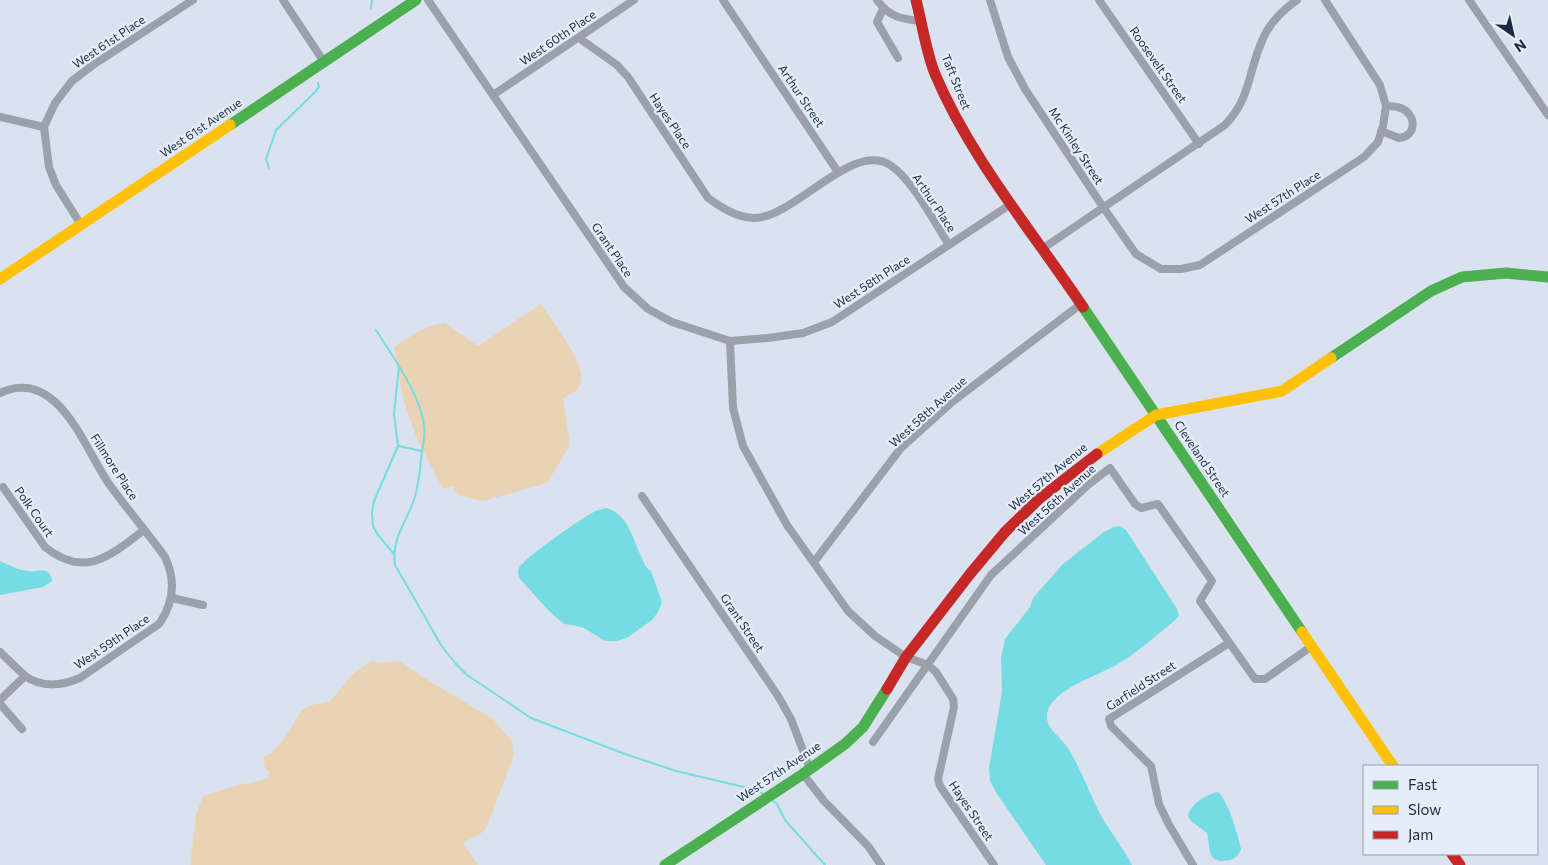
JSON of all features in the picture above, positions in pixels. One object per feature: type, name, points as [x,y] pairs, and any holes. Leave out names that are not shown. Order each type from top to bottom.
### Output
[{"type":"main road","name":"West 61st Avenue","points":[[0,279],[416,0]]},
{"type":"main road","name":"Taft Street","points":[[916,0],[934,71],[955,118],[987,167]]},
{"type":"main road","name":"Cleveland Street","points":[[987,167],[1392,765]]},
{"type":"main road","name":"West 57th Avenue","points":[[666,865],[807,771],[845,744],[863,727],[906,657],[1005,532],[1039,499],[1091,458],[1156,415],[1282,391],[1431,291],[1462,276],[1506,273],[1548,277]]},
{"type":"street","name":"West 61st Place","points":[[44,127],[55,103],[72,81],[93,65],[193,0]]},
{"type":"street","points":[[283,0],[324,62]]},
{"type":"street","name":"Grant Place","points":[[428,0],[624,287],[648,309],[672,322],[730,341]]},
{"type":"street","name":"West 60th Place","points":[[493,95],[634,0]]},
{"type":"street","name":"Arthur Street","points":[[723,0],[838,172]]},
{"type":"street","points":[[877,0],[883,9],[901,19],[921,21]]},
{"type":"street","name":"Mc Kinley Street","points":[[990,0],[1008,57],[1025,89],[1136,254],[1161,269],[1181,269]]},
{"type":"street","name":"Roosevelt Street","points":[[1099,0],[1199,144]]},
{"type":"street","points":[[1042,249],[1225,125],[1241,104],[1262,40],[1282,12],[1297,0]]},
{"type":"street","points":[[1324,0],[1380,85],[1386,106],[1382,129],[1399,138],[1408,135],[1413,128],[1413,120],[1402,108],[1386,106]]},
{"type":"street","points":[[1469,0],[1548,115]]},
{"type":"street","points":[[883,9],[877,22],[898,58]]},
{"type":"street","name":"Hayes Place","points":[[579,38],[617,65],[628,77],[708,198],[725,210],[754,218],[774,215],[838,172]]},
{"type":"street","points":[[0,117],[44,127],[48,167],[56,185],[81,225]]},
{"type":"street","name":"West 57th Place","points":[[1181,269],[1200,266],[1364,157],[1378,142],[1382,129]]},
{"type":"street","name":"Arthur Place","points":[[838,172],[856,164],[874,160],[890,164],[905,179],[949,245]]},
{"type":"street","name":"West 58th Place","points":[[730,341],[803,333],[832,322],[1011,204]]},
{"type":"street","name":"West 58th Avenue","points":[[814,562],[901,448],[952,402],[1081,304]]},
{"type":"street","points":[[730,341],[732,408],[742,446],[787,525],[848,611],[875,636],[906,657],[928,665],[873,742]]},
{"type":"street","name":"Fillmore Place","points":[[0,393],[18,388],[29,389],[42,392],[62,407],[108,481],[165,557],[172,577],[172,598]]},
{"type":"street","name":"West 56th Avenue","points":[[928,665],[991,575],[1089,484],[1110,468],[1135,504],[1141,508],[1158,504],[1212,581],[1200,601],[1229,643]]},
{"type":"street","name":"Polk Court","points":[[3,487],[45,547],[54,554],[74,563],[82,564],[102,560],[144,530]]},
{"type":"street","name":"Grant Street","points":[[642,496],[778,696],[791,719],[807,771],[824,801],[868,846],[881,865]]},
{"type":"street","points":[[172,598],[203,605]]},
{"type":"street","name":"West 59th Place","points":[[25,676],[40,684],[48,685],[69,683],[80,678],[159,624],[172,598]]},
{"type":"street","points":[[1229,643],[1255,679],[1265,679],[1312,646]]},
{"type":"street","name":"Garfield Street","points":[[1193,865],[1159,804],[1151,766],[1111,726],[1109,719],[1229,643]]},
{"type":"street","points":[[0,652],[25,676],[0,700]]},
{"type":"street","name":"Hayes Street","points":[[928,665],[936,672],[953,699],[954,707],[938,779],[940,786],[994,865]]},
{"type":"street","points":[[0,704],[22,729]]},
{"type":"shaded area","points":[[541,304],[569,345],[580,369],[582,379],[579,387],[563,399],[570,445],[547,483],[483,501],[458,495],[453,486],[443,489],[417,439],[403,398],[394,347],[412,335],[445,323],[478,346]]},
{"type":"shaded area","points":[[372,660],[380,663],[400,661],[421,676],[493,719],[512,741],[514,755],[486,829],[463,843],[478,865],[190,865],[196,815],[203,796],[268,777],[269,772],[265,768],[263,758],[282,742],[301,711],[308,706],[330,701],[353,674]]},
{"type":"water","points":[[606,508],[620,515],[625,521],[644,564],[651,571],[662,602],[652,620],[627,638],[617,641],[605,641],[584,628],[564,624],[550,612],[520,579],[518,572],[523,563],[556,537],[592,513]]},
{"type":"water","points":[[1120,526],[1126,530],[1177,609],[1179,616],[1127,658],[1063,692],[1054,700],[1049,708],[1047,718],[1050,727],[1068,748],[1098,810],[1132,865],[1046,865],[990,781],[989,768],[1002,692],[1001,658],[1005,639],[1030,607],[1033,598],[1063,564],[1104,532]]},
{"type":"water","points":[[0,561],[22,570],[46,571],[51,575],[52,581],[43,587],[0,595]]},
{"type":"water","points":[[1218,792],[1229,810],[1241,849],[1234,858],[1222,861],[1213,858],[1207,833],[1191,821],[1188,816],[1192,807],[1200,800]]},
{"type":"waterway","points":[[371,9],[372,0]]},
{"type":"waterway","points":[[269,168],[266,159],[276,130],[314,93],[319,87],[318,83]]},
{"type":"waterway","points":[[376,330],[412,388],[421,413],[424,429],[417,490],[397,539],[394,556],[395,565],[441,645],[456,664],[467,675],[531,718],[625,754],[676,771],[757,790],[763,794]]},
{"type":"waterway","points":[[394,554],[373,526],[372,513],[374,501],[398,446],[394,414],[399,366]]},
{"type":"waterway","points":[[398,446],[422,451]]},
{"type":"waterway","points":[[773,801],[777,804],[785,820],[825,865]]},
{"type":"traffic: fast","points":[[230,125],[416,0]]},
{"type":"traffic: fast","points":[[1331,358],[1431,291],[1462,277],[1506,273],[1548,277]]},
{"type":"traffic: fast","points":[[1083,307],[1302,632]]},
{"type":"traffic: fast","points":[[665,865],[845,744],[863,727],[887,689]]},
{"type":"traffic: slow","points":[[0,279],[230,125]]},
{"type":"traffic: slow","points":[[1097,454],[1156,415],[1282,391],[1331,358]]},
{"type":"traffic: slow","points":[[1302,632],[1392,765]]},
{"type":"traffic: jam","points":[[916,0],[935,74],[966,136],[1003,194],[1083,307]]},
{"type":"traffic: jam","points":[[887,689],[906,657],[1005,532],[1039,499],[1097,454]]},
{"type":"traffic: jam","points":[[1453,855],[1460,865]]}]
